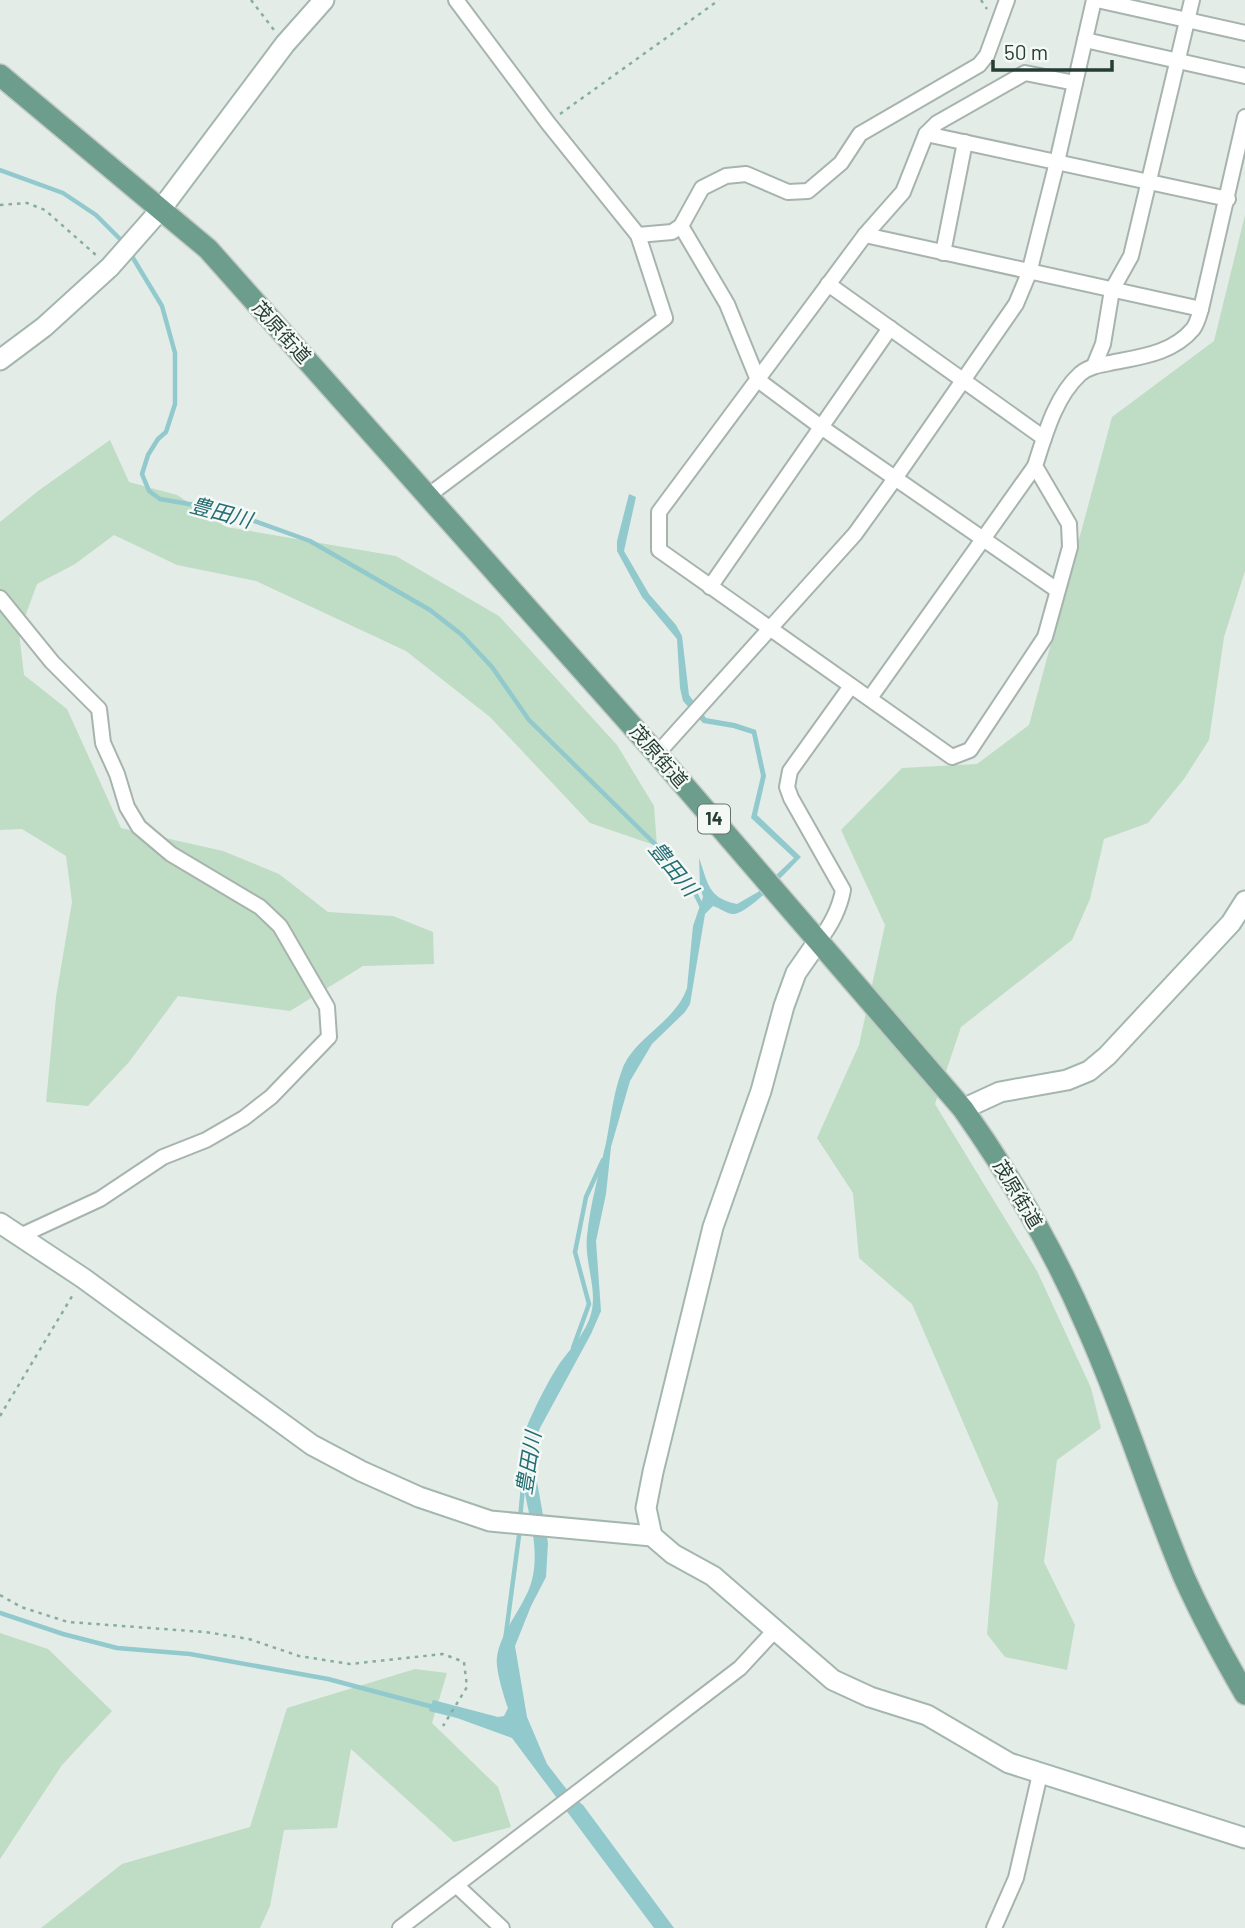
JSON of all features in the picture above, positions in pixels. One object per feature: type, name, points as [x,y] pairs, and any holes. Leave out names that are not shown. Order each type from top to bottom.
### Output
[{"type":"main road","name":"茂原街道","points":[[0,75],[208,249],[657,754],[963,1109],[993,1151],[1057,1261],[1087,1326],[1184,1576],[1245,1694]]},
{"type":"street","points":[[0,360],[44,327],[110,267],[162,208],[285,44],[324,0]]},
{"type":"street","points":[[429,495],[665,318],[638,235],[548,123],[456,0]]},
{"type":"street","points":[[638,235],[672,232],[681,226],[702,188],[726,176],[746,174],[788,191],[808,191],[841,163],[860,134],[979,65],[987,55],[1007,0]]},
{"type":"street","points":[[657,754],[855,534],[1016,303],[1029,273],[1096,0],[1245,33]]},
{"type":"street","points":[[1094,366],[1103,344],[1112,290],[1131,256],[1192,0]]},
{"type":"street","points":[[1085,40],[1245,76]]},
{"type":"street","points":[[1035,466],[1069,524],[1070,547],[1045,637],[970,750],[952,757],[659,550],[659,512],[864,236],[903,192],[926,134],[937,123],[1026,72],[1075,83]]},
{"type":"street","points":[[870,698],[981,538],[1035,466],[1049,422],[1068,388],[1081,373],[1094,366],[1158,353],[1170,348],[1194,328],[1201,310],[1228,199],[1245,117]]},
{"type":"street","points":[[926,134],[1228,199]]},
{"type":"street","points":[[943,253],[965,142]]},
{"type":"street","points":[[681,226],[727,304],[758,380],[821,427],[1057,590]]},
{"type":"street","points":[[864,236],[1201,310]]},
{"type":"street","points":[[828,284],[1044,439]]},
{"type":"street","points":[[710,587],[890,328]]},
{"type":"street","points":[[0,598],[52,662],[99,709],[103,743],[117,774],[127,807],[139,827],[171,854],[260,907],[280,926],[327,1007],[328,1037],[271,1097],[244,1118],[206,1140],[163,1157],[100,1199],[20,1236]]},
{"type":"street","points":[[652,1536],[646,1508],[653,1472],[713,1227],[761,1091],[792,984],[801,965],[826,932],[843,890],[791,798],[787,781],[790,771],[851,686]]},
{"type":"street","points":[[963,1109],[1000,1092],[1067,1080],[1089,1071],[1107,1056],[1215,941],[1245,901]]},
{"type":"street","points":[[0,1223],[83,1278],[312,1445],[361,1471],[419,1497],[489,1521],[652,1536],[673,1554],[713,1576],[833,1680],[927,1715],[1009,1763],[1245,1839]]},
{"type":"street","points":[[400,1928],[740,1668],[776,1629]]},
{"type":"street","points":[[994,1928],[1016,1878],[1040,1774]]},
{"type":"street","points":[[456,1885],[502,1928]]},
{"type":"path","points":[[251,0],[285,44]]},
{"type":"path","points":[[548,123],[719,0]]},
{"type":"path","points":[[0,205],[27,203],[45,210],[110,267]]},
{"type":"path","points":[[0,1416],[83,1278]]},
{"type":"path","points":[[0,1595],[21,1606],[68,1622],[205,1632],[238,1637],[299,1656],[350,1664],[443,1654],[464,1662],[467,1687],[443,1726]]},
{"type":"green space","points":[[1245,215],[1245,571],[1224,637],[1209,740],[1184,779],[1148,823],[1104,839],[1090,899],[1072,940],[961,1027],[935,1104],[1037,1271],[1091,1388],[1101,1428],[1057,1460],[1044,1562],[1075,1625],[1067,1670],[1005,1657],[987,1634],[998,1503],[912,1304],[859,1258],[853,1193],[817,1138],[859,1045],[885,925],[841,830],[902,768],[977,764],[1029,725],[1112,417],[1214,341]]},
{"type":"green space","points":[[110,440],[129,482],[177,495],[226,527],[396,556],[499,616],[617,745],[654,806],[657,846],[590,823],[490,717],[406,651],[256,581],[177,565],[114,535],[75,564],[37,584],[19,633],[24,675],[67,709],[121,828],[223,851],[279,874],[328,912],[393,916],[433,932],[434,964],[363,966],[290,1011],[178,996],[129,1062],[88,1106],[46,1102],[56,997],[72,902],[66,856],[22,829],[0,830],[0,522],[38,491]]},
{"type":"green space","points":[[0,1633],[48,1649],[112,1711],[62,1765],[0,1859]]},
{"type":"green space","points":[[415,1669],[447,1673],[432,1723],[498,1787],[511,1827],[454,1842],[351,1749],[337,1828],[284,1830],[270,1906],[260,1928],[41,1928],[122,1864],[250,1827],[287,1708]]},
{"type":"water","points":[[629,494],[636,497],[624,551],[649,594],[682,636],[689,695],[706,718],[756,730],[766,776],[757,815],[801,857],[749,907],[731,914],[713,906],[705,914],[690,1004],[652,1044],[630,1081],[611,1147],[606,1194],[596,1241],[601,1311],[540,1428],[534,1446],[536,1476],[548,1543],[546,1577],[515,1646],[527,1717],[547,1764],[571,1795],[583,1805],[674,1928],[654,1928],[512,1738],[429,1711],[433,1700],[498,1717],[504,1716],[508,1708],[497,1657],[503,1638],[529,1589],[535,1560],[523,1482],[522,1443],[544,1390],[583,1332],[591,1314],[593,1295],[587,1236],[616,1088],[628,1058],[673,1011],[687,988],[693,926],[703,897],[699,858],[707,882],[714,893],[737,904],[758,892],[794,858],[751,818],[761,776],[752,734],[703,723],[683,701],[677,639],[642,597],[617,551]]},
{"type":"waterway","name":"豊田川","points":[[0,170],[63,193],[96,215],[124,243]]},
{"type":"waterway","name":"豊田川","points":[[130,253],[162,306],[175,353],[175,404],[166,432],[148,455],[142,474],[149,491],[160,499],[224,510],[310,541],[430,610],[462,635],[492,667],[529,720],[689,881],[703,909]]},
{"type":"waterway","name":"豊田川","points":[[573,1348],[589,1304],[575,1252],[586,1197],[603,1160]]},
{"type":"waterway","name":"豊田川","points":[[520,1519],[524,1476]]},
{"type":"waterway","name":"豊田川","points":[[505,1641],[520,1528]]},
{"type":"waterway","points":[[0,1613],[117,1648],[190,1654],[328,1679],[433,1707]]}]
